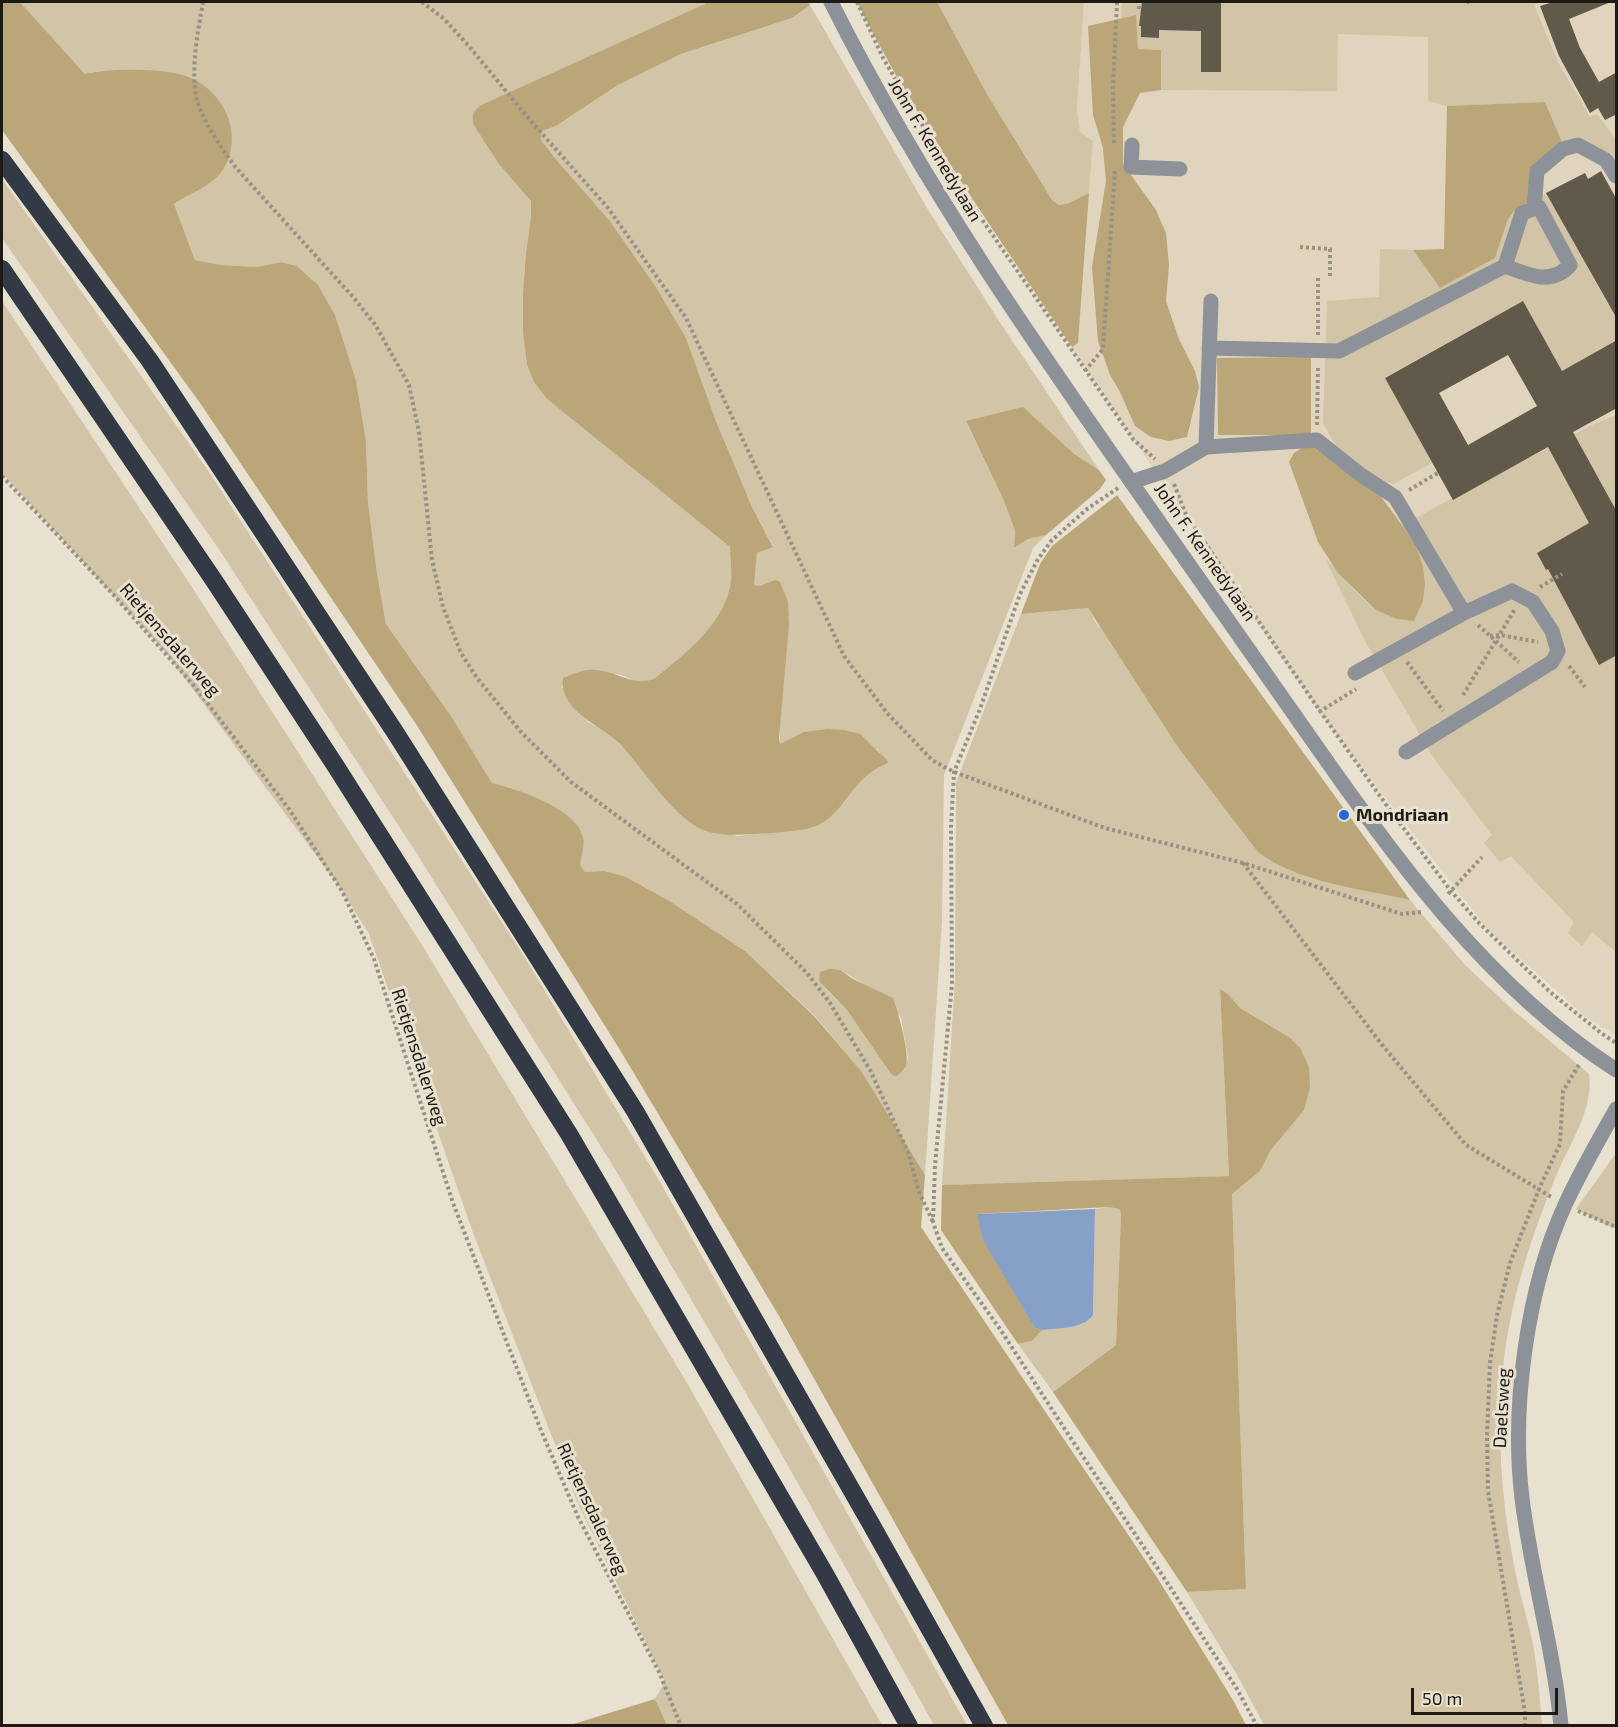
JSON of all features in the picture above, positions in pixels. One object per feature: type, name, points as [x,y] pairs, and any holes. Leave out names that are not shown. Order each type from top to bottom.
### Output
[{"type":"highway","points":[[2,160],[150,361],[395,732],[629,1101],[866,1513],[984,1725]]},
{"type":"highway","points":[[2,269],[206,569],[322,746],[568,1134],[825,1574],[909,1725]]},
{"type":"street","name":"John F. Kennedylaan","points":[[831,2],[866,71],[963,236],[1131,482],[1361,810],[1436,906],[1476,951],[1537,1010],[1617,1070]]},
{"type":"street","points":[[1132,145],[1131,167],[1180,169]]},
{"type":"street","points":[[1534,209],[1537,171],[1563,149],[1578,145],[1606,160],[1617,176]]},
{"type":"street","points":[[1209,348],[1339,351],[1505,266],[1544,278],[1562,274],[1570,265],[1539,207],[1522,213],[1505,266]]},
{"type":"street","points":[[1206,447],[1211,301]]},
{"type":"street","points":[[1131,482],[1165,471],[1206,447],[1317,440],[1361,475],[1395,497],[1464,613]]},
{"type":"street","points":[[1359,679],[1398,649],[1464,613],[1512,591],[1533,602],[1552,631],[1558,651],[1552,662],[1451,722],[1406,752]]},
{"type":"street","name":"Daelsweg","points":[[1561,1725],[1554,1671],[1529,1543],[1518,1456],[1522,1374],[1531,1319],[1545,1263],[1565,1205],[1617,1109]]},
{"type":"path","points":[[203,2],[194,76],[198,101],[220,147],[237,169],[354,298],[376,326],[409,385],[419,432],[432,560],[442,608],[460,653],[477,678],[521,732],[571,782],[737,904],[807,973],[830,1003],[874,1078],[908,1152],[919,1192],[942,1248],[1000,1329],[1237,1689],[1257,1725]]},
{"type":"path","points":[[422,2],[444,19],[468,45],[529,119],[608,208],[686,318],[844,656],[894,721],[932,760],[954,772],[1105,828],[1243,863],[1402,915],[1419,913],[1436,906],[1482,857]]},
{"type":"path","points":[[857,2],[883,58],[930,138],[1133,440],[1152,453],[1165,471],[1175,487],[1186,515],[1392,813],[1451,891],[1479,923],[1550,992],[1617,1043]]},
{"type":"path","points":[[1114,144],[1113,87],[1117,2]]},
{"type":"path","points":[[1138,9],[1139,2]]},
{"type":"path","points":[[1085,371],[1103,349],[1115,166]]},
{"type":"path","points":[[1300,247],[1330,249],[1330,278]]},
{"type":"path","points":[[1395,497],[1438,473]]},
{"type":"path","name":"Rietjensdalerweg","points":[[2,476],[110,591],[195,687],[289,809],[342,891],[374,959],[453,1203],[540,1428],[578,1517],[658,1672],[681,1725]]},
{"type":"path","points":[[933,1222],[935,1165],[952,984],[951,827],[954,772],[980,708],[1020,594],[1038,559],[1052,540],[1087,509],[1113,490],[1131,482]]},
{"type":"path","points":[[1398,649],[1451,722],[1522,597],[1562,574]]},
{"type":"path","points":[[1464,613],[1533,675]]},
{"type":"path","points":[[1301,724],[1359,679]]},
{"type":"path","points":[[1243,863],[1383,1046],[1466,1145],[1565,1205],[1617,1227]]},
{"type":"shaded area","points":[[2,2],[20,2],[85,74],[136,70],[176,73],[199,83],[220,102],[231,128],[232,142],[223,170],[214,180],[174,204],[195,260],[221,265],[257,267],[281,262],[297,266],[318,285],[335,315],[356,380],[366,441],[368,502],[386,624],[451,716],[492,783],[544,801],[569,817],[578,827],[583,837],[580,865],[585,872],[604,871],[624,876],[668,900],[745,951],[814,1016],[862,1072],[925,1175],[921,1227],[1158,1579],[1246,1725],[1008,1725],[779,1316],[620,1050],[416,724],[200,403],[2,130]]},
{"type":"shaded area","points":[[20,2],[705,2],[706,4],[481,105],[475,111],[473,124],[499,163],[531,200],[523,292],[523,333],[527,365],[534,382],[547,399],[730,547],[731,580],[728,596],[721,610],[703,636],[655,678],[636,682],[620,675],[609,674],[562,686],[569,702],[588,722],[609,734],[635,759],[676,811],[737,836],[808,828],[844,803],[861,779],[873,769],[887,763],[877,749],[786,743],[780,745],[775,580],[759,586],[754,585],[757,553],[773,546],[752,507],[716,421],[686,338],[541,140],[542,131],[556,126],[618,85],[681,54],[792,18],[810,5],[927,208],[999,321],[1099,470],[1073,453],[966,422],[1004,501],[1015,531],[1014,548],[1028,539],[1046,535],[1033,548],[944,775],[942,921],[925,1175],[862,1072],[814,1015],[745,951],[668,900],[624,876],[604,871],[585,872],[579,865],[583,837],[512,788],[492,783],[451,716],[386,624],[368,502],[366,441],[356,380],[335,315],[318,285],[297,266],[281,262],[257,267],[221,265],[195,260],[174,204],[223,171],[186,76],[122,70],[85,74]],"holes":[[[840,970],[867,986],[901,1017],[908,1058],[905,1069],[896,1077],[891,1074],[847,1010],[826,989]]]},
{"type":"shaded area","points":[[705,2],[808,2],[810,5],[792,18],[681,54],[618,85],[556,126],[542,131],[541,140],[609,220],[655,286],[686,338],[716,421],[752,507],[773,547],[757,553],[754,585],[759,586],[775,580],[780,582],[788,602],[789,625],[780,744],[804,732],[844,730],[860,734],[888,763],[867,775],[834,813],[820,824],[807,829],[740,835],[709,832],[684,818],[619,743],[574,708],[563,689],[563,678],[583,671],[603,671],[633,680],[647,681],[655,678],[679,658],[703,636],[728,596],[731,580],[730,547],[547,399],[534,382],[527,365],[523,333],[523,292],[531,201],[499,164],[473,124],[474,113],[481,105],[705,4]]},
{"type":"shaded area","points":[[857,2],[937,2],[987,94],[1052,200],[1059,205],[1069,203],[1089,193],[1078,343],[1072,347],[932,135],[880,47]]},
{"type":"shaded area","points":[[937,2],[1084,2],[1077,110],[1080,132],[1093,141],[1089,193],[1069,203],[1059,205],[1052,200],[987,94]]},
{"type":"shaded area","points":[[1084,2],[1616,2],[1616,1035],[1587,1018],[1488,930],[1333,730],[1230,584],[1072,347],[1078,342],[1093,141],[1080,132],[1077,110]]},
{"type":"shaded area","points":[[1122,2],[1541,2],[1534,5],[1558,62],[1590,117],[1597,114],[1616,140],[1616,160],[1613,155],[1577,137],[1562,142],[1545,102],[1447,106],[1428,101],[1428,37],[1338,34],[1337,91],[1161,90],[1161,50],[1138,49],[1136,16],[1121,18]]},
{"type":"shaded area","points":[[1136,15],[1138,49],[1161,50],[1161,90],[1140,93],[1123,127],[1123,164],[1156,210],[1166,233],[1169,265],[1166,301],[1179,339],[1195,371],[1199,387],[1187,437],[1169,441],[1151,437],[1135,426],[1110,375],[1098,341],[1092,267],[1106,181],[1103,148],[1093,115],[1088,26]]},
{"type":"shaded area","points":[[1545,102],[1562,142],[1527,203],[1515,210],[1508,219],[1495,258],[1440,288],[1413,250],[1444,249],[1447,106]]},
{"type":"shaded area","points":[[2,179],[209,472],[522,953],[660,1182],[967,1725],[934,1725],[782,1455],[615,1169],[415,851],[220,551],[2,238]]},
{"type":"shaded area","points":[[1547,193],[1616,319],[1616,340],[1562,371],[1523,301],[1385,377],[1432,463],[1393,484],[1378,479],[1340,453],[1323,423],[1327,301],[1379,297],[1380,249],[1413,250],[1440,288],[1495,258],[1508,219],[1515,210]]},
{"type":"shaded area","points":[[2,301],[190,584],[422,945],[683,1376],[882,1725],[667,1725],[655,1699],[665,1682],[578,1504],[472,1230],[369,934],[341,889],[166,653],[2,473]]},
{"type":"shaded area","points":[[1311,357],[1311,435],[1218,435],[1217,358]]},
{"type":"shaded area","points":[[1023,407],[1073,453],[1099,470],[1106,480],[1100,489],[1046,535],[1028,539],[1014,548],[1015,531],[1004,501],[966,421]]},
{"type":"shaded area","points":[[1616,415],[1616,952],[1592,932],[1582,946],[1568,933],[1574,922],[1511,856],[1500,862],[1484,843],[1492,835],[1435,760],[1365,641],[1325,558],[1376,610],[1425,583],[1423,566],[1402,525],[1592,425]]},
{"type":"shaded area","points":[[1307,445],[1324,445],[1370,482],[1407,532],[1417,549],[1423,566],[1425,583],[1423,601],[1414,621],[1397,619],[1376,610],[1338,573],[1318,542],[1289,462],[1294,453]]},
{"type":"shaded area","points":[[1117,495],[1410,900],[1351,888],[1291,871],[1258,852],[1178,747],[1088,608],[1021,614],[1040,564],[1052,546]]},
{"type":"shaded area","points":[[1088,608],[1096,623],[1320,879],[1410,900],[1465,965],[1513,1010],[1589,1074],[1584,1116],[1545,1203],[1515,1297],[1506,1345],[1501,1393],[1501,1465],[1506,1513],[1515,1571],[1534,1649],[1542,1725],[1264,1725],[1236,1673],[1187,1592],[1246,1589],[1232,1194],[1260,1171],[1271,1150],[1304,1110],[1289,1037],[1240,1008],[1229,995],[1220,990],[1229,1176],[942,1185],[955,979],[956,783],[1021,614]]},
{"type":"shaded area","points":[[830,969],[840,970],[853,979],[893,998],[903,1032],[907,1060],[905,1068],[896,1077],[891,1074],[847,1010],[819,981],[820,972]]},
{"type":"shaded area","points":[[1220,989],[1229,995],[1240,1008],[1289,1037],[1300,1048],[1309,1067],[1310,1088],[1304,1110],[1271,1150],[1260,1171],[1232,1194],[1246,1589],[1187,1592],[1053,1392],[1116,1345],[1121,1213],[1119,1209],[1109,1207],[977,1214],[1035,1328],[1042,1330],[1032,1341],[1018,1344],[941,1230],[942,1185],[1229,1176]]},
{"type":"shaded area","points":[[1616,1153],[1616,1228],[1576,1209]]},
{"type":"shaded area","points":[[1109,1207],[1119,1209],[1121,1213],[1116,1345],[1053,1392],[1018,1344],[1032,1341],[1042,1330],[1082,1324],[1093,1315],[1095,1209]]},
{"type":"shaded area","points":[[655,1699],[667,1725],[570,1725]]},
{"type":"water","points":[[1095,1209],[1093,1315],[1089,1320],[1070,1327],[1042,1330],[1035,1328],[983,1240],[977,1214]]},
{"type":"building","points":[[1142,2],[1221,2],[1221,72],[1201,72],[1201,31],[1159,30],[1159,38],[1141,37],[1141,26],[1139,26]]},
{"type":"building","points":[[1553,2],[1611,2],[1569,19],[1580,48],[1599,82],[1617,72],[1617,114],[1605,120],[1598,108],[1590,113],[1559,56],[1540,6]]},
{"type":"building","points":[[1601,171],[1617,200],[1617,319],[1546,193],[1585,173],[1588,179]]},
{"type":"building","points":[[1523,301],[1562,371],[1617,340],[1617,408],[1573,432],[1617,512],[1617,655],[1599,665],[1548,569],[1546,570],[1537,553],[1589,523],[1548,447],[1453,500],[1385,378]],"holes":[[[1508,355],[1537,406],[1468,445],[1439,393]]]},
{"type":"place","name":"Mondriaan","points":[[1344,815]]}]
